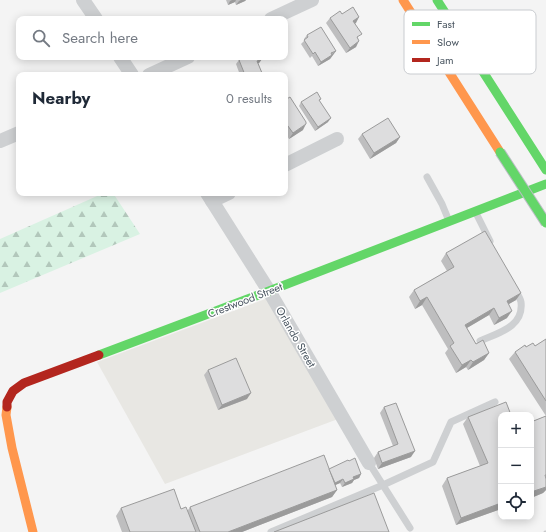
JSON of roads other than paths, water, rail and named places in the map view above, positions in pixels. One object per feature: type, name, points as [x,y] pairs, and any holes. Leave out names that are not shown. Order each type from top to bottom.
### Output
[{"type":"main road","points":[[403,0],[409,10]]},
{"type":"main road","points":[[437,0],[443,10]]},
{"type":"main road","points":[[450,74],[546,223]]},
{"type":"main road","points":[[484,74],[546,170]]},
{"type":"main road","name":"Crestwood Street","points":[[33,532],[6,451],[7,402],[13,391],[24,383],[269,291],[546,184]]},
{"type":"street","points":[[83,0],[94,16]]},
{"type":"street","points":[[277,16],[312,0]]},
{"type":"street","points":[[122,60],[130,72]]},
{"type":"street","points":[[156,72],[182,60]]},
{"type":"street","points":[[0,141],[16,134]]},
{"type":"street","points":[[288,164],[337,139]]},
{"type":"street","name":"Orlando Street","points":[[210,197],[269,291],[370,463]]},
{"type":"lane","points":[[427,177],[442,204],[449,222]]},
{"type":"lane","points":[[476,211],[493,246]]},
{"type":"lane","points":[[480,341],[513,326],[521,312],[521,301],[510,280]]},
{"type":"lane","points":[[271,532],[383,485],[433,462],[450,422],[496,402]]},
{"type":"lane","points":[[370,463],[410,528]]}]
